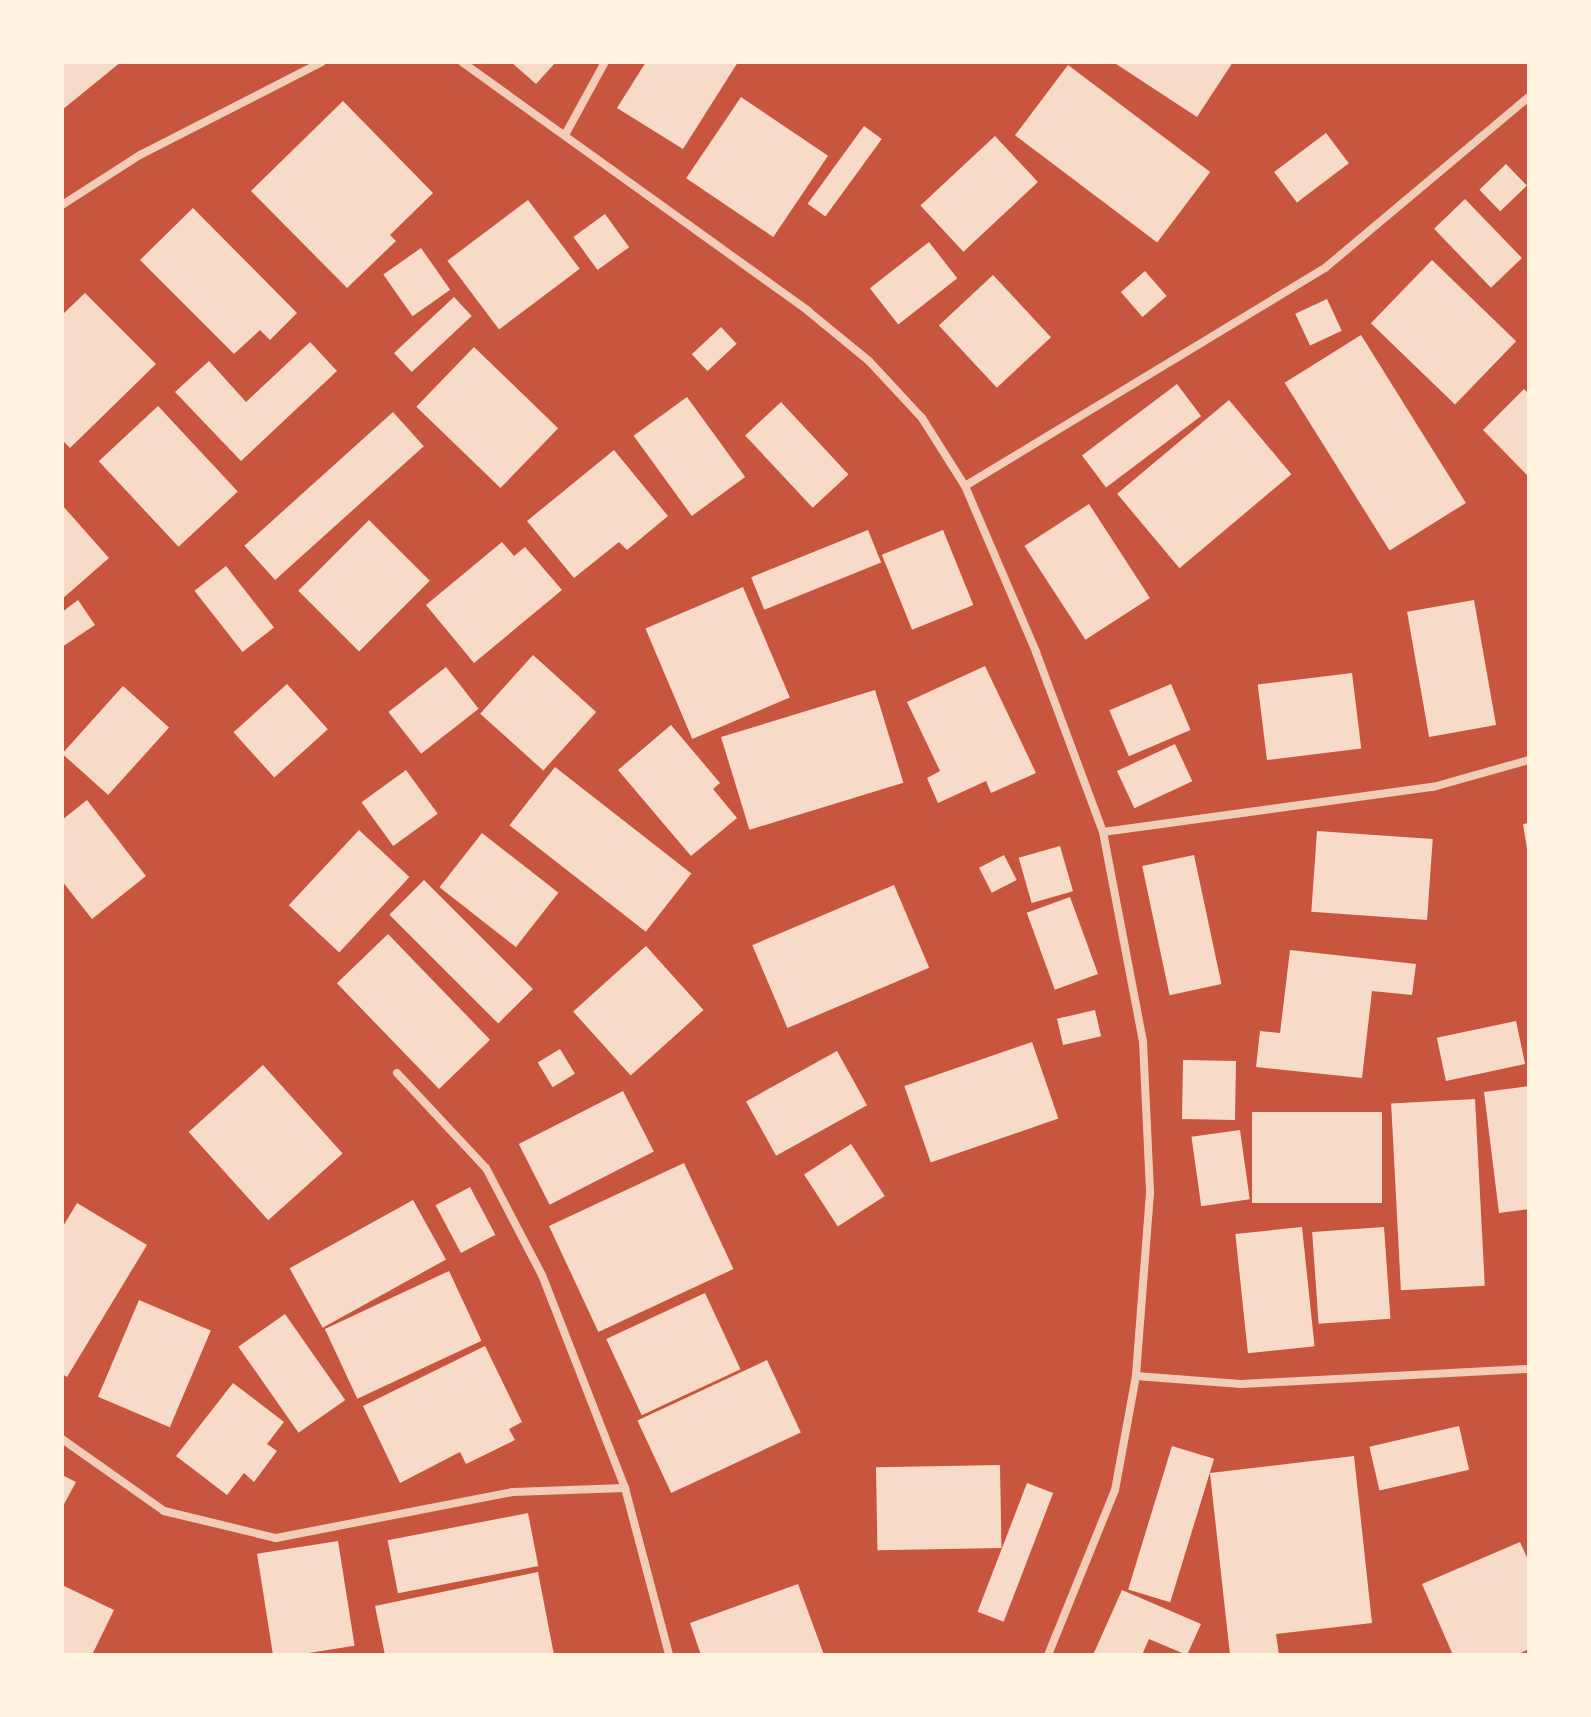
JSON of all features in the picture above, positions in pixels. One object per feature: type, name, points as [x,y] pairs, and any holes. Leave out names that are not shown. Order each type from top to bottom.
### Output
[{"type":"street","points":[[62,205],[140,155],[322,62]]},
{"type":"street","points":[[462,62],[869,361],[922,418],[965,486],[1036,652],[1103,832],[1143,1042],[1150,1193],[1136,1376],[1115,1490],[1048,1655]]},
{"type":"street","points":[[565,135],[605,62]]},
{"type":"street","points":[[965,486],[1325,268],[1529,97]]},
{"type":"street","points":[[1103,832],[1433,787],[1529,760]]},
{"type":"street","points":[[397,1073],[486,1168],[542,1275],[625,1488],[669,1655]]},
{"type":"street","points":[[1136,1376],[1241,1384],[1529,1369]]},
{"type":"street","points":[[62,1439],[164,1511],[276,1538],[513,1492],[625,1488]]},
{"type":"building","points":[[62,62],[121,62],[62,110]]},
{"type":"building","points":[[511,62],[556,62],[536,84]]},
{"type":"building","points":[[646,62],[738,62],[683,149],[617,108]]},
{"type":"building","points":[[1113,62],[1233,62],[1197,117]]},
{"type":"building","points":[[1068,65],[1210,172],[1157,242],[1015,135]]},
{"type":"building","points":[[741,97],[828,156],[773,237],[686,178]]},
{"type":"building","points":[[343,101],[433,193],[390,235],[396,241],[347,288],[251,191]]},
{"type":"building","points":[[864,126],[882,139],[825,217],[808,204]]},
{"type":"building","points":[[1326,133],[1349,163],[1297,202],[1274,172]]},
{"type":"building","points":[[995,136],[1038,182],[963,252],[920,206]]},
{"type":"building","points":[[1506,164],[1527,186],[1500,211],[1479,190]]},
{"type":"building","points":[[1465,199],[1522,258],[1491,288],[1434,229]]},
{"type":"building","points":[[528,200],[580,269],[499,329],[447,261]]},
{"type":"building","points":[[193,208],[297,313],[270,340],[260,330],[234,354],[140,260]]},
{"type":"building","points":[[605,214],[629,247],[598,270],[573,237]]},
{"type":"building","points":[[929,242],[957,278],[898,324],[870,288]]},
{"type":"building","points":[[421,248],[450,290],[413,316],[383,274]]},
{"type":"building","points":[[1432,260],[1516,341],[1455,405],[1371,323]]},
{"type":"building","points":[[1145,271],[1167,296],[1142,317],[1121,292]]},
{"type":"building","points":[[993,275],[1051,337],[997,388],[939,325]]},
{"type":"building","points":[[85,293],[156,364],[70,448],[62,440],[62,315]]},
{"type":"building","points":[[454,297],[472,316],[412,372],[394,353]]},
{"type":"building","points":[[1327,299],[1342,331],[1310,346],[1295,314]]},
{"type":"building","points":[[721,327],[737,344],[707,371],[692,354]]},
{"type":"building","points":[[1361,335],[1466,503],[1390,551],[1285,383]]},
{"type":"building","points":[[310,342],[337,371],[241,461],[175,392],[209,361],[246,402]]},
{"type":"building","points":[[474,347],[558,428],[501,488],[416,407]]},
{"type":"building","points":[[1177,384],[1201,416],[1106,488],[1082,456]]},
{"type":"building","points":[[1524,389],[1529,394],[1529,477],[1483,430]]},
{"type":"building","points":[[687,397],[745,477],[692,516],[634,436]]},
{"type":"building","points":[[1229,400],[1291,474],[1180,568],[1117,494]]},
{"type":"building","points":[[781,402],[849,474],[813,508],[745,435]]},
{"type":"building","points":[[158,406],[238,492],[179,547],[99,461]]},
{"type":"building","points":[[393,412],[424,446],[275,580],[244,546]]},
{"type":"building","points":[[614,450],[668,516],[627,550],[619,542],[574,578],[527,521]]},
{"type":"building","points":[[1089,504],[1150,598],[1085,640],[1024,546]]},
{"type":"building","points":[[62,505],[109,558],[62,599]]},
{"type":"building","points":[[369,520],[430,581],[359,652],[298,591]]},
{"type":"building","points":[[868,530],[881,562],[764,610],[751,577]]},
{"type":"building","points":[[943,530],[973,605],[912,630],[882,555]]},
{"type":"building","points":[[502,542],[514,556],[525,547],[562,590],[474,663],[426,605]]},
{"type":"building","points":[[226,566],[274,627],[243,652],[194,591]]},
{"type":"building","points":[[743,587],[790,697],[692,739],[645,628]]},
{"type":"building","points":[[78,600],[95,625],[62,647],[62,612]]},
{"type":"building","points":[[1474,600],[1496,725],[1429,737],[1407,612]]},
{"type":"building","points":[[533,655],[596,712],[543,771],[480,714]]},
{"type":"building","points":[[985,666],[1036,773],[991,793],[986,781],[938,803],[927,778],[940,771],[907,702]]},
{"type":"building","points":[[446,667],[479,709],[421,754],[388,712]]},
{"type":"building","points":[[1352,673],[1361,748],[1267,760],[1258,685]]},
{"type":"building","points":[[287,684],[328,729],[274,778],[233,732]]},
{"type":"building","points":[[1171,684],[1191,730],[1129,756],[1109,710]]},
{"type":"building","points":[[123,686],[169,727],[108,795],[62,754]]},
{"type":"building","points":[[875,690],[903,783],[749,830],[721,737]]},
{"type":"building","points":[[671,725],[720,783],[713,789],[737,818],[691,856],[618,770]]},
{"type":"building","points":[[1175,744],[1192,781],[1134,808],[1117,771]]},
{"type":"building","points":[[555,767],[691,874],[646,932],[509,825]]},
{"type":"building","points":[[406,770],[438,814],[393,846],[362,802]]},
{"type":"building","points":[[87,800],[146,876],[92,919],[62,881],[62,820]]},
{"type":"building","points":[[1529,823],[1529,849],[1527,849],[1523,824]]},
{"type":"building","points":[[359,830],[409,877],[339,952],[289,905]]},
{"type":"building","points":[[1317,831],[1433,839],[1427,920],[1311,912]]},
{"type":"building","points":[[482,833],[558,893],[516,947],[440,887]]},
{"type":"building","points":[[1060,846],[1073,891],[1032,903],[1019,858]]},
{"type":"building","points":[[1004,855],[1017,880],[992,893],[979,868]]},
{"type":"building","points":[[1194,855],[1221,984],[1170,995],[1142,866]]},
{"type":"building","points":[[424,880],[533,989],[498,1024],[389,915]]},
{"type":"building","points":[[894,885],[929,968],[787,1028],[752,945]]},
{"type":"building","points":[[1070,897],[1098,974],[1055,990],[1027,913]]},
{"type":"building","points":[[388,934],[490,1040],[439,1089],[337,983]]},
{"type":"building","points":[[646,946],[704,1010],[631,1075],[573,1012]]},
{"type":"building","points":[[1290,950],[1416,964],[1412,995],[1372,991],[1362,1078],[1256,1067],[1260,1031],[1280,1033]]},
{"type":"building","points":[[1095,1010],[1101,1036],[1063,1045],[1057,1019]]},
{"type":"building","points":[[1516,1021],[1525,1064],[1446,1081],[1437,1038]]},
{"type":"building","points":[[1032,1042],[1058,1119],[931,1163],[904,1086]]},
{"type":"building","points":[[560,1049],[575,1074],[553,1087],[538,1062]]},
{"type":"building","points":[[837,1051],[867,1105],[776,1156],[746,1101]]},
{"type":"building","points":[[1183,1060],[1236,1061],[1235,1120],[1182,1119]]},
{"type":"building","points":[[263,1065],[343,1153],[268,1220],[189,1132]]},
{"type":"building","points":[[1529,1086],[1529,1209],[1499,1213],[1484,1092]]},
{"type":"building","points":[[623,1091],[654,1152],[550,1205],[519,1144]]},
{"type":"building","points":[[1475,1099],[1485,1286],[1401,1290],[1391,1103]]},
{"type":"building","points":[[1252,1112],[1382,1112],[1382,1203],[1252,1203]]},
{"type":"building","points":[[1240,1130],[1250,1199],[1201,1206],[1191,1137]]},
{"type":"building","points":[[851,1144],[885,1196],[838,1226],[804,1174]]},
{"type":"building","points":[[684,1163],[733,1269],[598,1332],[549,1226]]},
{"type":"building","points":[[470,1187],[495,1235],[461,1253],[436,1205]]},
{"type":"building","points":[[413,1200],[446,1259],[323,1328],[290,1268]]},
{"type":"building","points":[[77,1203],[147,1245],[67,1377],[62,1374],[62,1228]]},
{"type":"building","points":[[1302,1227],[1315,1346],[1248,1353],[1235,1234]]},
{"type":"building","points":[[1384,1227],[1390,1319],[1319,1324],[1312,1232]]},
{"type":"building","points":[[449,1271],[482,1341],[357,1399],[325,1329]]},
{"type":"building","points":[[705,1293],[740,1369],[642,1415],[606,1339]]},
{"type":"building","points":[[139,1300],[211,1330],[170,1427],[98,1397]]},
{"type":"building","points":[[285,1314],[345,1400],[299,1433],[238,1347]]},
{"type":"building","points":[[485,1346],[522,1422],[509,1429],[515,1440],[466,1464],[460,1452],[400,1483],[363,1406]]},
{"type":"building","points":[[767,1360],[801,1433],[671,1493],[637,1420]]},
{"type":"building","points":[[233,1383],[284,1422],[267,1444],[277,1451],[254,1482],[244,1473],[227,1495],[176,1456]]},
{"type":"building","points":[[1459,1426],[1469,1470],[1379,1491],[1369,1447]]},
{"type":"building","points":[[1172,1446],[1214,1459],[1170,1602],[1128,1589]]},
{"type":"building","points":[[1354,1456],[1372,1623],[1276,1634],[1279,1655],[1230,1655],[1210,1473]]},
{"type":"building","points":[[1000,1465],[1001,1548],[877,1550],[876,1467]]},
{"type":"building","points":[[62,1475],[76,1482],[62,1508]]},
{"type":"building","points":[[1027,1483],[1053,1493],[1004,1622],[978,1612]]},
{"type":"building","points":[[528,1513],[538,1566],[398,1593],[388,1540]]},
{"type":"building","points":[[338,1541],[355,1646],[296,1655],[273,1655],[257,1554]]},
{"type":"building","points":[[1520,1542],[1529,1562],[1529,1649],[1516,1655],[1453,1655],[1422,1584]]},
{"type":"building","points":[[538,1572],[554,1655],[385,1655],[375,1606]]},
{"type":"building","points":[[798,1584],[824,1655],[701,1655],[690,1623]]},
{"type":"building","points":[[62,1585],[114,1610],[92,1655],[62,1655]]},
{"type":"building","points":[[1122,1590],[1201,1624],[1187,1655],[1149,1639],[1142,1655],[1093,1655]]}]
